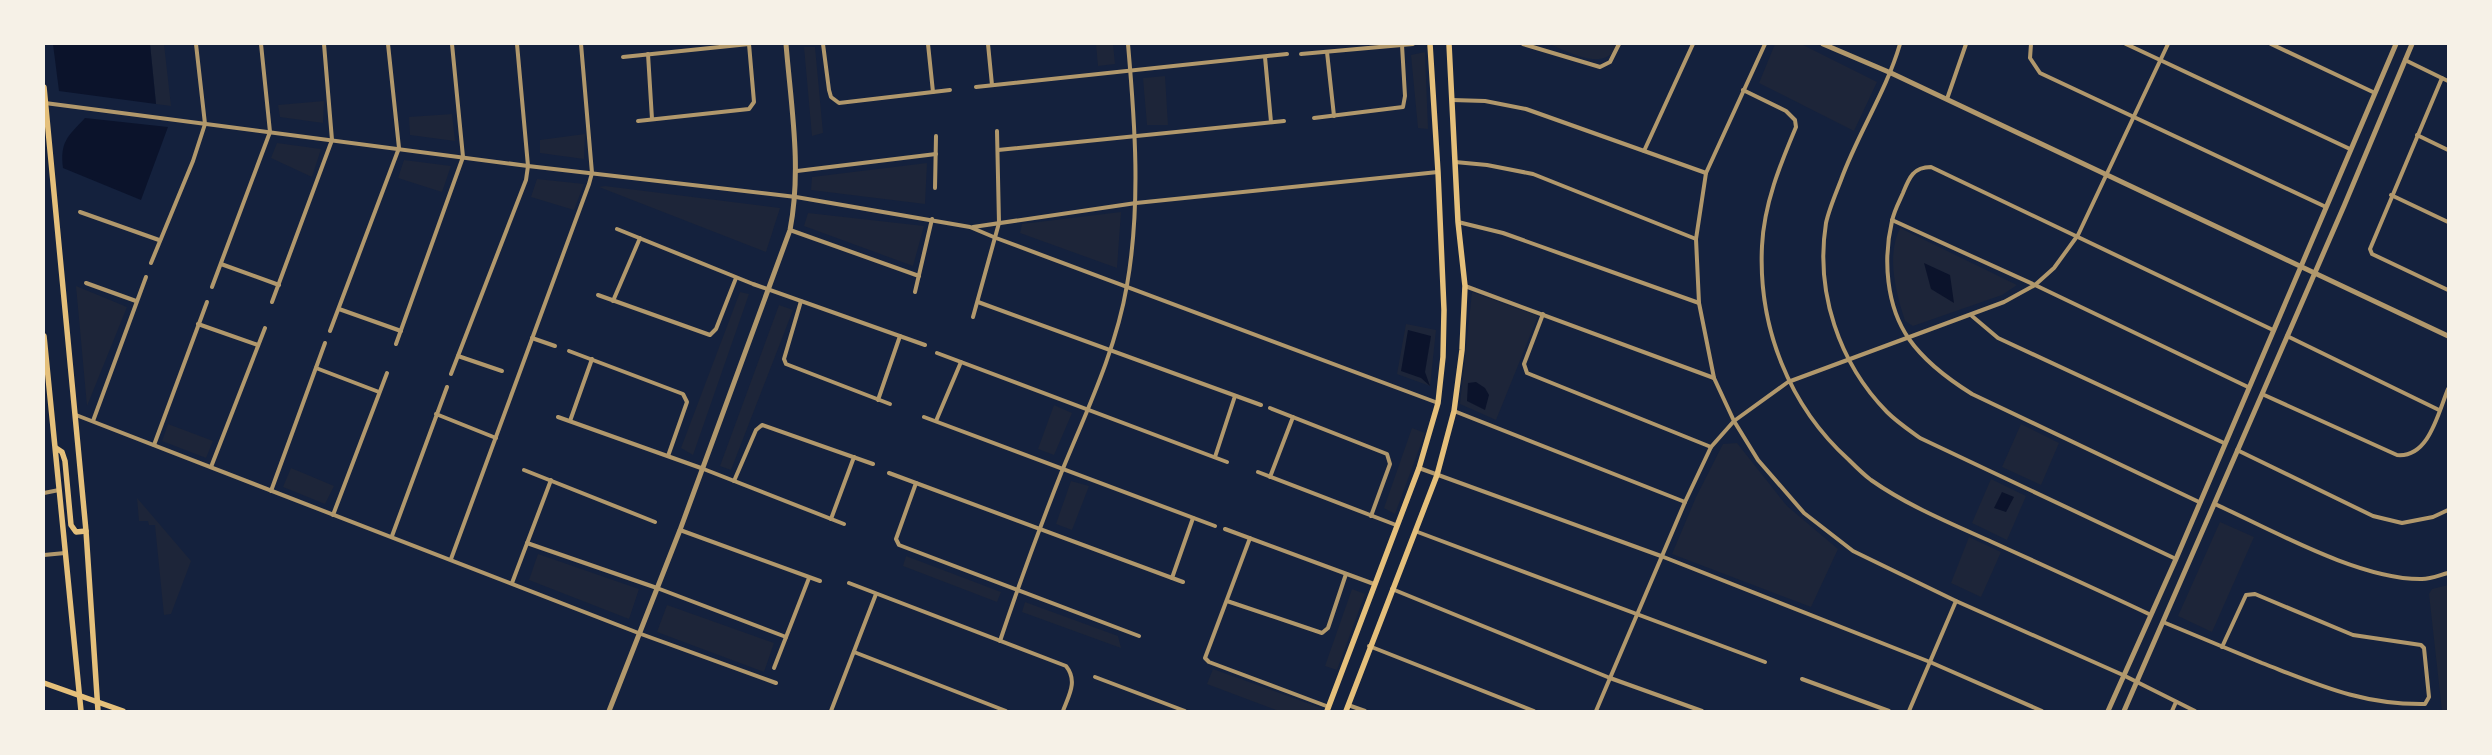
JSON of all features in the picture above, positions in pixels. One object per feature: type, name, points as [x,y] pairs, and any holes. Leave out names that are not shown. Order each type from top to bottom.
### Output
[{"type":"main road","points":[[1328,709],[1419,468],[1438,403],[1443,357],[1444,310],[1430,44]]},
{"type":"main road","points":[[1346,711],[1437,475],[1454,411],[1462,350],[1465,286],[1458,222],[1449,44]]},
{"type":"main road","points":[[44,87],[76,415],[99,702],[98,711]]},
{"type":"main road","points":[[44,336],[81,711]]},
{"type":"main road","points":[[56,448],[62,452],[65,461],[71,525],[76,532],[86,531]]},
{"type":"main road","points":[[44,683],[124,711]]},
{"type":"street","points":[[151,263],[193,161],[205,124],[196,44]]},
{"type":"street","points":[[212,287],[270,132],[261,44]]},
{"type":"street","points":[[272,302],[332,140],[324,44]]},
{"type":"street","points":[[330,331],[399,148],[388,44]]},
{"type":"street","points":[[396,344],[463,157],[452,44]]},
{"type":"street","points":[[451,374],[526,180],[528,166],[517,44]]},
{"type":"street","points":[[450,559],[580,211],[592,173],[581,44]]},
{"type":"street","points":[[623,57],[749,44],[754,102],[752,107],[745,110],[638,121]]},
{"type":"street","points":[[609,711],[641,634],[790,230],[796,197],[797,171],[786,44]]},
{"type":"street","points":[[823,44],[829,90],[831,97],[839,102],[950,90]]},
{"type":"street","points":[[928,44],[933,92]]},
{"type":"street","points":[[988,44],[992,85]]},
{"type":"street","points":[[1000,641],[1040,528],[1110,351],[1127,286],[1136,203],[1135,136],[1128,44]]},
{"type":"street","points":[[1301,54],[1413,44]]},
{"type":"street","points":[[1523,44],[1600,67],[1610,62],[1619,44]]},
{"type":"street","points":[[1644,151],[1694,44]]},
{"type":"street","points":[[1766,44],[1706,173],[1696,239],[1698,303],[1714,378],[1734,421],[1758,460],[1804,513],[1853,551],[1956,601],[2123,675],[2195,711]]},
{"type":"street","points":[[1823,44],[1833,46],[1891,73],[2300,268],[2448,336]]},
{"type":"street","points":[[1900,44],[1891,73],[1841,178],[1826,222],[1823,264],[1829,305],[1835,330],[1848,360],[1868,391],[1888,413],[1920,438],[2176,559]]},
{"type":"street","points":[[1947,100],[1966,44]]},
{"type":"street","points":[[2031,44],[2030,58],[2040,73],[2326,207]]},
{"type":"street","points":[[2126,44],[2350,150]]},
{"type":"street","points":[[1596,711],[1684,502],[1711,447],[1734,421],[1788,382],[1972,316],[2004,302],[2035,285],[2054,268],[2078,235],[2108,175],[2168,44]]},
{"type":"street","points":[[2271,44],[2375,93]]},
{"type":"street","points":[[2108,711],[2176,559],[2396,44]]},
{"type":"street","points":[[2124,711],[2412,44]]},
{"type":"street","points":[[1314,118],[1398,109],[1405,103],[1402,45]]},
{"type":"street","points":[[1327,52],[1334,116]]},
{"type":"street","points":[[648,54],[652,119]]},
{"type":"street","points":[[976,87],[1287,54]]},
{"type":"street","points":[[1265,56],[1271,122]]},
{"type":"street","points":[[2405,60],[2448,81]]},
{"type":"street","points":[[2442,78],[2370,245],[2372,254],[2448,290]]},
{"type":"street","points":[[1743,90],[1786,111],[1796,120],[1796,127],[1776,175],[1762,246],[1764,298],[1774,345],[1788,382],[1830,443],[1870,480],[1949,522],[2151,614]]},
{"type":"street","points":[[1452,100],[1485,101],[1526,109],[1706,173]]},
{"type":"street","points":[[46,103],[528,166],[796,197],[970,227],[1438,403]]},
{"type":"street","points":[[998,150],[1284,121]]},
{"type":"street","points":[[973,317],[999,223],[997,131]]},
{"type":"street","points":[[2417,135],[2448,150]]},
{"type":"street","points":[[935,188],[936,136]]},
{"type":"street","points":[[797,171],[936,154]]},
{"type":"street","points":[[1455,162],[1487,165],[1533,174],[1696,239]]},
{"type":"street","points":[[2199,502],[1972,394],[1943,376],[1909,339],[1894,309],[1886,263],[1892,220],[1910,175],[1919,169],[1931,166],[2273,330]]},
{"type":"street","points":[[970,227],[1136,203],[1438,172]]},
{"type":"street","points":[[2391,195],[2448,222]]},
{"type":"street","points":[[80,212],[160,240]]},
{"type":"street","points":[[916,292],[932,220]]},
{"type":"street","points":[[1892,220],[2035,285],[2248,387]]},
{"type":"street","points":[[1458,222],[1502,232],[1698,303]]},
{"type":"street","points":[[617,229],[736,278],[925,345]]},
{"type":"street","points":[[790,230],[919,276]]},
{"type":"street","points":[[613,301],[640,238]]},
{"type":"street","points":[[221,264],[279,285]]},
{"type":"street","points":[[93,421],[146,277]]},
{"type":"street","points":[[598,295],[710,335],[716,330],[736,278]]},
{"type":"street","points":[[86,282],[136,301]]},
{"type":"street","points":[[1465,286],[1714,378]]},
{"type":"street","points":[[801,301],[784,362],[890,404]]},
{"type":"street","points":[[154,445],[207,302]]},
{"type":"street","points":[[978,302],[1261,405]]},
{"type":"street","points":[[339,309],[401,331]]},
{"type":"street","points":[[1543,314],[1524,364],[1527,373],[1711,447]]},
{"type":"street","points":[[1972,316],[1998,338],[2224,443]]},
{"type":"street","points":[[198,324],[258,345]]},
{"type":"street","points":[[211,467],[265,328]]},
{"type":"street","points":[[878,400],[900,336]]},
{"type":"street","points":[[2287,336],[2439,410]]},
{"type":"street","points":[[532,338],[555,346]]},
{"type":"street","points":[[272,491],[325,343]]},
{"type":"street","points":[[568,350],[683,394],[687,402],[668,456]]},
{"type":"street","points":[[937,353],[1227,462]]},
{"type":"street","points":[[458,356],[502,371]]},
{"type":"street","points":[[570,421],[592,360]]},
{"type":"street","points":[[936,420],[961,362]]},
{"type":"street","points":[[316,368],[380,392]]},
{"type":"street","points":[[333,515],[387,374]]},
{"type":"street","points":[[392,536],[447,387]]},
{"type":"street","points":[[2262,394],[2397,455],[2405,456],[2412,455],[2424,446],[2448,389]]},
{"type":"street","points":[[1215,457],[1235,396]]},
{"type":"street","points":[[1270,408],[1387,454],[1390,464],[1371,516]]},
{"type":"street","points":[[1454,411],[1684,502]]},
{"type":"street","points":[[436,414],[496,438]]},
{"type":"street","points":[[76,415],[512,582],[641,634],[776,683]]},
{"type":"street","points":[[558,417],[701,468],[844,524]]},
{"type":"street","points":[[924,417],[1215,526]]},
{"type":"street","points":[[1270,477],[1293,417]]},
{"type":"street","points":[[734,481],[756,430],[762,425],[873,464]]},
{"type":"street","points":[[2238,450],[2373,516],[2402,523],[2433,518],[2448,510]]},
{"type":"street","points":[[831,519],[854,457]]},
{"type":"street","points":[[1419,468],[1661,556],[1930,662],[2042,711]]},
{"type":"street","points":[[524,470],[655,522]]},
{"type":"street","points":[[1258,472],[1396,525]]},
{"type":"street","points":[[889,473],[1183,582]]},
{"type":"street","points":[[512,582],[550,480]]},
{"type":"street","points":[[916,482],[896,539],[898,545],[1139,636]]},
{"type":"street","points":[[44,493],[60,490]]},
{"type":"street","points":[[2215,504],[2334,558],[2376,574],[2424,579],[2448,573]]},
{"type":"street","points":[[1172,578],[1193,518]]},
{"type":"street","points":[[1225,529],[1374,584]]},
{"type":"street","points":[[680,530],[820,581]]},
{"type":"street","points":[[1415,531],[1636,616],[1765,662]]},
{"type":"street","points":[[1250,538],[1205,655],[1209,662],[1328,709]]},
{"type":"street","points":[[527,543],[657,588],[786,637]]},
{"type":"street","points":[[44,555],[65,553]]},
{"type":"street","points":[[1227,601],[1322,633],[1328,628],[1346,574]]},
{"type":"street","points":[[774,668],[809,578]]},
{"type":"street","points":[[849,583],[1066,666],[1071,672],[1074,682],[1063,711]]},
{"type":"street","points":[[1392,589],[1610,678],[1702,711]]},
{"type":"street","points":[[2163,622],[2222,647],[2307,681],[2358,698],[2425,704],[2429,697],[2424,648],[2421,645],[2353,635],[2250,593],[2246,595],[2222,647]]},
{"type":"street","points":[[832,711],[876,594]]},
{"type":"street","points":[[1908,711],[1956,601]]},
{"type":"street","points":[[1370,646],[1534,711]]},
{"type":"street","points":[[854,652],[1006,711]]},
{"type":"street","points":[[1095,677],[1185,711]]},
{"type":"street","points":[[1802,679],[1889,711]]},
{"type":"street","points":[[2172,711],[2176,702]]},
{"type":"street","points":[[1348,704],[1365,711]]},
{"type":"shaded area","points":[[53,44],[150,44],[156,104],[59,91]]},
{"type":"shaded area","points":[[150,44],[164,44],[171,106],[156,104]]},
{"type":"shaded area","points":[[1096,44],[1113,44],[1115,64],[1098,66]]},
{"type":"shaded area","points":[[1549,44],[1618,44],[1612,53],[1605,58],[1596,59],[1586,58]]},
{"type":"shaded area","points":[[1775,44],[1801,44],[1877,82],[1854,131],[1759,83]]},
{"type":"shaded area","points":[[804,47],[815,47],[823,133],[812,136]]},
{"type":"shaded area","points":[[1425,52],[1428,129],[1418,128],[1411,55]]},
{"type":"shaded area","points":[[1165,76],[1168,125],[1147,125],[1143,78]]},
{"type":"shaded area","points":[[324,101],[323,123],[280,117],[278,105]]},
{"type":"shaded area","points":[[452,114],[455,141],[410,135],[409,117]]},
{"type":"shaded area","points":[[85,118],[168,127],[141,200],[63,168],[62,159],[66,140]]},
{"type":"shaded area","points":[[585,134],[584,159],[540,153],[540,140]]},
{"type":"shaded area","points":[[277,143],[321,149],[312,177],[271,158]]},
{"type":"shaded area","points":[[404,160],[451,166],[442,192],[398,178]]},
{"type":"shaded area","points":[[927,163],[925,204],[811,190],[812,177]]},
{"type":"shaded area","points":[[537,179],[584,184],[574,210],[531,197]]},
{"type":"shaded area","points":[[605,186],[780,208],[766,252],[599,187]]},
{"type":"shaded area","points":[[1121,212],[1117,268],[1020,233],[1022,224]]},
{"type":"shaded area","points":[[808,213],[924,226],[913,266],[804,226]]},
{"type":"shaded area","points":[[1900,228],[2017,285],[2002,295],[1913,326],[1905,321],[1898,299],[1894,274],[1894,250]]},
{"type":"shaded area","points":[[1924,263],[1950,275],[1954,303],[1931,289]]},
{"type":"shaded area","points":[[76,286],[127,307],[87,406]]},
{"type":"shaded area","points":[[740,292],[749,294],[693,455],[681,448]]},
{"type":"shaded area","points":[[1472,292],[1538,316],[1496,420],[1460,404]]},
{"type":"shaded area","points":[[779,305],[793,310],[731,470],[720,466]]},
{"type":"shaded area","points":[[1406,324],[1436,330],[1430,386],[1397,374]]},
{"type":"shaded area","points":[[1408,330],[1431,336],[1425,372],[1430,386],[1421,378],[1401,371]]},
{"type":"shaded area","points":[[1476,382],[1485,388],[1489,395],[1485,410],[1467,401],[1468,383]]},
{"type":"shaded area","points":[[1054,405],[1072,413],[1054,455],[1038,449]]},
{"type":"shaded area","points":[[168,424],[213,441],[206,458],[162,441]]},
{"type":"shaded area","points":[[2021,424],[2059,443],[2041,485],[2002,467]]},
{"type":"shaded area","points":[[1412,428],[1425,433],[1395,514],[1384,508]]},
{"type":"shaded area","points":[[1737,443],[1787,506],[1838,549],[1811,607],[1672,554],[1696,497],[1723,444]]},
{"type":"shaded area","points":[[291,468],[334,486],[325,504],[283,487]]},
{"type":"shaded area","points":[[1991,479],[2026,496],[2007,540],[1972,523]]},
{"type":"shaded area","points":[[1071,481],[1089,486],[1072,530],[1056,524]]},
{"type":"shaded area","points":[[2002,492],[2014,497],[2006,512],[1994,508]]},
{"type":"shaded area","points":[[137,498],[191,561],[171,614],[164,615],[155,525],[149,525],[148,521],[139,521]]},
{"type":"shaded area","points":[[2220,522],[2254,537],[2212,632],[2178,616]]},
{"type":"shaded area","points":[[1969,537],[2001,552],[1981,597],[1951,583]]},
{"type":"shaded area","points":[[538,554],[639,589],[629,619],[529,580]]},
{"type":"shaded area","points":[[906,556],[1001,592],[997,602],[903,566]]},
{"type":"shaded area","points":[[2448,585],[2448,711],[2442,711],[2429,594],[2432,589]]},
{"type":"shaded area","points":[[1352,589],[1365,594],[1337,670],[1325,666]]},
{"type":"shaded area","points":[[1025,602],[1118,636],[1121,648],[1022,612]]},
{"type":"shaded area","points":[[667,605],[774,643],[764,672],[657,632]]},
{"type":"shaded area","points":[[1213,669],[1321,708],[1320,711],[1279,711],[1207,684]]}]
